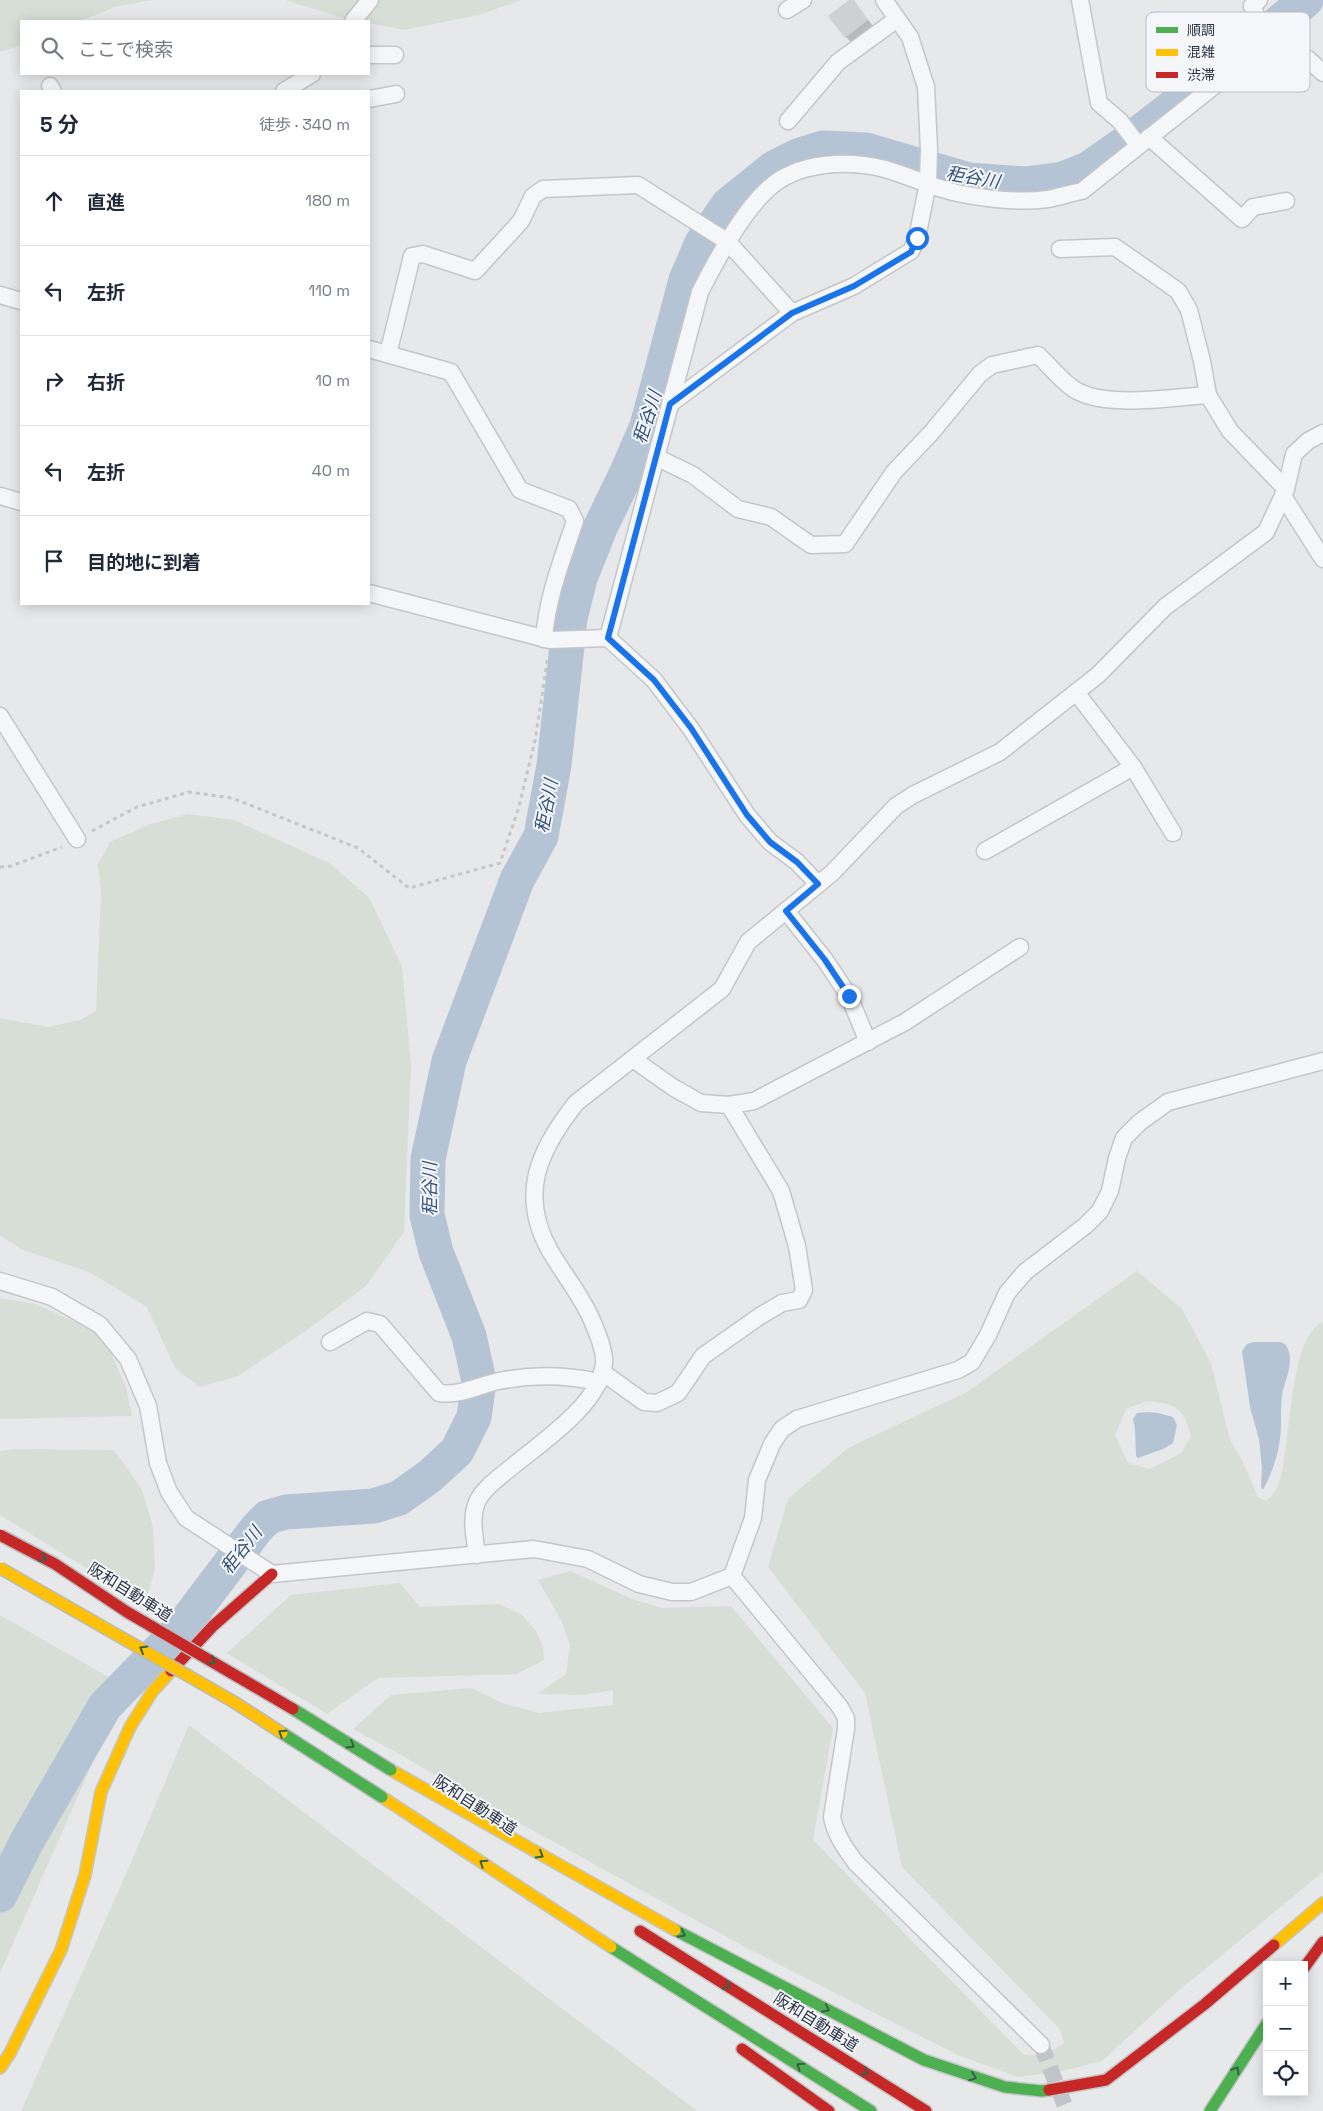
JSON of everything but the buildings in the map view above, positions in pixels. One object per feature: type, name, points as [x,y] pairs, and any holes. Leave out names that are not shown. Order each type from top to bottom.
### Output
[{"type":"main road","name":"阪和自動車道","points":[[0,1535],[55,1564],[127,1612],[254,1685],[392,1770],[549,1873]]},
{"type":"main road","points":[[0,1568],[234,1702],[553,1910],[871,2111]]},
{"type":"main road","points":[[0,2068],[10,2053],[61,1950],[85,1875],[101,1792],[130,1727],[152,1692],[164,1679],[214,1626],[272,1574]]},
{"type":"main road","points":[[392,1770],[653,1919],[924,2060],[1005,2087],[1042,2092],[1106,2080],[1206,2004],[1323,1904]]},
{"type":"main road","points":[[553,1910],[681,2005]]},
{"type":"main road","name":"阪和自動車道","points":[[633,1926],[926,2111]]},
{"type":"main road","points":[[1308,1963],[1323,1942]]},
{"type":"main road","points":[[1210,2111],[1263,2029]]},
{"type":"main road","points":[[728,2040],[829,2111]]},
{"type":"street","points":[[354,20],[370,0]]},
{"type":"street","points":[[787,10],[803,0]]},
{"type":"street","points":[[670,404],[792,313],[854,286],[911,252],[917,238],[928,182],[930,148],[926,87],[910,37],[884,0]]},
{"type":"street","points":[[1080,0],[1099,103],[1242,219],[1253,207],[1286,201]]},
{"type":"street","points":[[1255,12],[1252,6],[1259,0]]},
{"type":"street","points":[[788,121],[838,62],[897,19]]},
{"type":"street","points":[[370,55],[395,55]]},
{"type":"street","points":[[1310,61],[1323,73]]},
{"type":"street","points":[[286,90],[310,75]]},
{"type":"street","points":[[608,638],[700,292],[728,242],[749,212],[770,188],[791,174],[811,167],[838,164],[861,165],[885,170],[928,182],[956,193],[998,199],[1048,199],[1082,191],[1205,92]]},
{"type":"street","points":[[370,99],[396,94]]},
{"type":"street","points":[[388,354],[412,256],[423,254],[475,271],[521,221],[533,196],[543,189],[638,185],[728,242],[792,313]]},
{"type":"street","points":[[1060,249],[1115,247],[1178,291],[1189,310],[1202,361],[1208,395],[1230,431],[1285,492],[1323,560]]},
{"type":"street","points":[[0,295],[20,301]]},
{"type":"street","points":[[370,349],[451,372],[520,490],[569,510],[575,521],[551,592],[546,618],[547,640]]},
{"type":"street","points":[[656,457],[693,475],[738,509],[771,517],[811,545],[845,544],[894,472],[931,433],[980,374],[992,365],[1038,355],[1072,388],[1090,398],[1121,401],[1208,395]]},
{"type":"street","points":[[477,1555],[473,1517],[478,1501],[490,1485],[584,1406],[601,1377],[604,1362],[595,1328],[583,1301],[551,1252],[538,1226],[533,1195],[540,1161],[558,1126],[576,1103],[722,989],[748,942],[832,873],[896,806],[913,795],[1000,752],[1098,675],[1165,607],[1266,532],[1285,492],[1294,454],[1308,441],[1323,432]]},
{"type":"street","points":[[0,496],[20,502]]},
{"type":"street","points":[[370,593],[547,640],[608,638],[654,680],[691,728],[747,815],[770,842],[797,862],[818,884]]},
{"type":"street","points":[[1076,692],[1133,767],[1173,833]]},
{"type":"street","points":[[0,716],[77,839]]},
{"type":"street","points":[[985,851],[1133,767]]},
{"type":"street","points":[[786,911],[825,960],[849,996],[868,1042]]},
{"type":"street","points":[[632,1059],[674,1088],[701,1103],[728,1105],[754,1101],[905,1022],[1020,947]]},
{"type":"street","points":[[0,1281],[52,1297],[100,1324],[128,1359],[148,1406],[158,1463],[169,1492],[186,1518],[272,1574],[534,1549],[588,1559],[638,1584],[672,1592],[691,1592],[732,1576],[752,1518],[757,1480],[772,1444],[782,1429],[797,1419],[958,1370],[972,1362],[988,1335],[1007,1293],[1025,1272],[1085,1226],[1100,1211],[1110,1191],[1117,1158],[1124,1138],[1140,1122],[1168,1102],[1323,1061]]},
{"type":"street","points":[[330,1342],[367,1322],[380,1324],[439,1393],[450,1395],[499,1381],[553,1375],[601,1377],[644,1402],[657,1403],[678,1393],[703,1356],[782,1303],[799,1300],[804,1290],[796,1246],[781,1191],[728,1105]]},
{"type":"street","points":[[732,1576],[840,1707],[846,1718],[846,1729],[832,1817],[835,1832],[842,1844],[856,1863],[1041,2046]]},
{"type":"path","points":[[0,867],[11,866],[54,851],[137,807],[189,792],[232,798],[358,848],[409,888],[500,863],[518,810],[535,741],[547,640]]},
{"type":"shaded area","points":[[0,0],[152,0],[115,7],[82,20],[20,20],[20,45],[0,52]]},
{"type":"shaded area","points":[[285,0],[522,0],[479,15],[404,30],[370,23],[370,20],[347,19]]},
{"type":"shaded area","points":[[188,814],[234,820],[331,864],[370,899],[402,967],[411,1064],[404,1232],[366,1286],[307,1330],[238,1376],[200,1387],[175,1368],[147,1307],[89,1272],[23,1250],[0,1236],[0,1018],[48,1027],[80,1020],[96,1011],[101,892],[98,864],[110,842],[148,825]]},
{"type":"shaded area","points":[[1137,1271],[1182,1309],[1211,1363],[1230,1440],[1242,1460],[1258,1497],[1266,1501],[1277,1488],[1282,1469],[1292,1396],[1303,1349],[1311,1332],[1323,1322],[1323,1872],[1177,1992],[1102,2061],[1062,2071],[1018,2077],[958,2055],[741,1945],[353,1729],[391,1695],[471,1688],[502,1703],[539,1713],[613,1705],[613,1690],[583,1695],[537,1694],[566,1674],[570,1645],[561,1620],[538,1580],[570,1571],[632,1599],[662,1608],[731,1606],[833,1728],[813,1840],[1024,2055],[1040,2054],[1055,2049],[1064,2043],[1060,2029],[902,1867],[865,1693],[768,1567],[788,1499],[848,1448],[967,1392]],"holes":[[[1146,1401],[1171,1405],[1177,1408],[1185,1418],[1191,1436],[1181,1453],[1150,1469],[1128,1463],[1115,1435],[1126,1409]]]},
{"type":"shaded area","points":[[0,1298],[36,1304],[92,1330],[111,1353],[126,1387],[132,1416],[0,1419]]},
{"type":"shaded area","points":[[15,1449],[114,1450],[142,1490],[153,1527],[155,1569],[145,1604],[0,1515],[0,1451]]},
{"type":"shaded area","points":[[400,1583],[420,1607],[499,1604],[522,1615],[536,1631],[543,1647],[544,1660],[517,1674],[378,1678],[327,1714],[227,1653],[291,1595]]},
{"type":"shaded area","points":[[0,1615],[126,1687],[0,1973]]},
{"type":"shaded area","points":[[189,1725],[697,2111],[21,2111],[133,1858]]},
{"type":"water","points":[[1254,1342],[1280,1342],[1285,1344],[1290,1357],[1289,1370],[1282,1396],[1279,1445],[1274,1465],[1263,1490],[1261,1486],[1262,1468],[1259,1439],[1250,1407],[1242,1351],[1247,1344]]},
{"type":"water","points":[[1148,1412],[1173,1417],[1177,1425],[1173,1443],[1163,1449],[1138,1458],[1136,1456],[1133,1419],[1137,1413]]},
{"type":"waterway","name":"秬谷川","points":[[1292,12],[1306,0]]},
{"type":"waterway","name":"秬谷川","points":[[0,1895],[27,1841],[105,1706],[182,1627],[257,1528],[268,1517],[286,1512],[374,1506],[399,1498],[430,1476],[457,1451],[474,1417],[479,1381],[469,1336],[436,1252],[427,1215],[428,1159],[449,1061],[517,880],[541,836],[554,765],[570,618],[580,578],[600,528],[647,426],[686,280],[702,243],[728,205],[774,168],[798,156],[823,148],[866,150],[969,180],[1026,184],[1063,179],[1088,169],[1131,139],[1192,92]]},
{"type":"tunnel","points":[[1041,2045],[1067,2111]]},
{"type":"traffic: fast","points":[[293,1709],[391,1770]]},
{"type":"traffic: fast","points":[[282,1733],[382,1797]]},
{"type":"traffic: fast","points":[[675,1930],[924,2060],[1005,2087],[1049,2090]]},
{"type":"traffic: fast","points":[[611,1947],[871,2111]]},
{"type":"traffic: fast","points":[[1210,2111],[1263,2029]]},
{"type":"traffic: slow","points":[[0,1568],[234,1702],[282,1733]]},
{"type":"traffic: slow","points":[[0,2068],[10,2053],[61,1950],[85,1875],[101,1792],[130,1727],[152,1692],[171,1671]]},
{"type":"traffic: slow","points":[[391,1770],[675,1930]]},
{"type":"traffic: slow","points":[[382,1797],[611,1947]]},
{"type":"traffic: slow","points":[[1274,1945],[1323,1903]]},
{"type":"traffic: jam","points":[[0,1535],[55,1564],[127,1612],[293,1709]]},
{"type":"traffic: jam","points":[[171,1671],[213,1626],[272,1574]]},
{"type":"traffic: jam","points":[[640,1931],[926,2111]]},
{"type":"traffic: jam","points":[[1308,1963],[1323,1942]]},
{"type":"traffic: jam","points":[[1049,2090],[1106,2080],[1205,2004],[1274,1945]]},
{"type":"traffic: jam","points":[[742,2049],[829,2111]]},
{"type":"route","points":[[849,996],[825,960],[786,911],[818,884],[797,862],[770,842],[747,815],[691,728],[654,680],[608,638],[670,404],[792,313],[854,286],[911,252],[917,238]]}]
